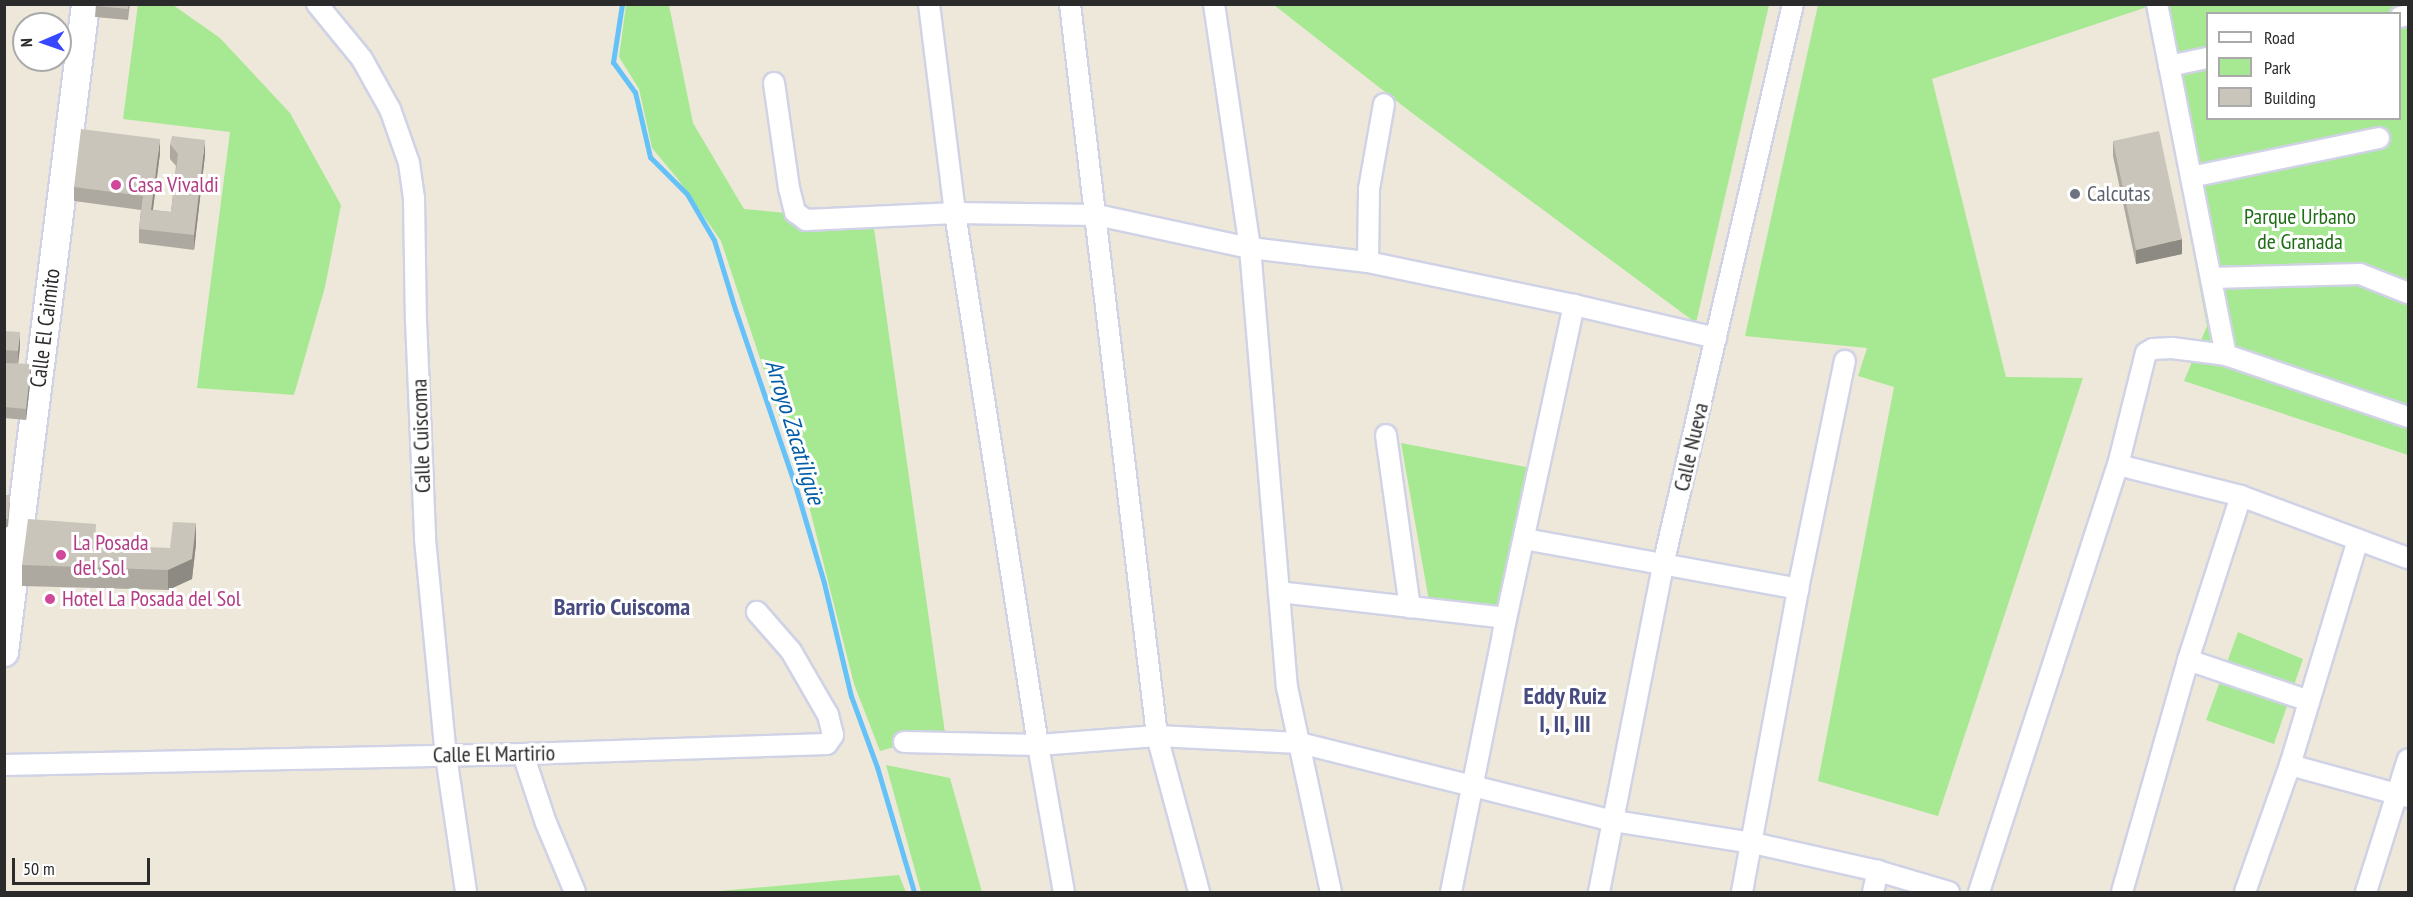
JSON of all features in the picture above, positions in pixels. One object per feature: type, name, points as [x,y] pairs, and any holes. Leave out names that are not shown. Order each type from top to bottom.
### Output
[{"type":"street","name":"Calle El Caimito","points":[[4,652],[85,4]]},
{"type":"street","name":"Calle Cuiscoma","points":[[317,4],[362,59],[390,109],[410,163],[414,198],[425,539],[446,756],[466,892]]},
{"type":"street","points":[[928,4],[955,213],[1038,745],[1064,892]]},
{"type":"street","points":[[1070,4],[1097,215],[1157,736],[1199,892]]},
{"type":"street","points":[[1214,4],[1250,248],[1287,687],[1331,892]]},
{"type":"street","name":"Calle Nueva","points":[[1599,892],[1664,565],[1793,4]]},
{"type":"street","points":[[2157,4],[2226,355]]},
{"type":"street","points":[[2169,66],[2206,58]]},
{"type":"street","points":[[774,82],[789,188],[795,212],[806,220],[955,213],[1097,215],[1250,248],[1368,262],[1574,305],[1716,338]]},
{"type":"street","points":[[1368,262],[1369,189],[1384,104]]},
{"type":"street","points":[[2191,177],[2379,138]]},
{"type":"street","points":[[2211,278],[2360,274],[2409,293]]},
{"type":"street","points":[[1451,892],[1506,618],[1574,305]]},
{"type":"street","points":[[1979,892],[2118,465],[2146,353],[2153,349],[2172,348],[2226,355],[2409,417]]},
{"type":"street","points":[[1742,892],[1753,843],[1798,589],[1845,361]]},
{"type":"street","points":[[1386,435],[1410,607]]},
{"type":"street","points":[[2118,465],[2241,496],[2409,558]]},
{"type":"street","points":[[2122,892],[2188,660],[2241,496]]},
{"type":"street","points":[[1524,539],[1798,589]]},
{"type":"street","points":[[2245,892],[2290,765],[2358,540]]},
{"type":"street","points":[[1279,592],[1506,618]]},
{"type":"street","name":"Calle El Martirio","points":[[4,765],[446,756],[827,744],[833,735],[828,715],[791,651],[756,612]]},
{"type":"street","points":[[2188,660],[2309,701]]},
{"type":"street","points":[[904,742],[1038,745],[1157,736],[1300,743],[1614,821],[1753,843],[1878,871],[1949,892]]},
{"type":"street","points":[[523,754],[546,823],[575,892]]},
{"type":"street","points":[[2366,892],[2403,796],[2409,759]]},
{"type":"street","points":[[2290,765],[2403,796]]},
{"type":"street","points":[[1873,892],[1878,871]]},
{"type":"green space","points":[[138,4],[173,5],[220,38],[290,113],[341,205],[325,287],[294,395],[197,388],[230,132],[123,119]]},
{"type":"green space","points":[[626,5],[669,5],[693,123],[744,209],[873,221],[945,733],[880,751],[854,684],[809,506],[721,241],[677,178],[652,148],[639,89],[619,57]]},
{"type":"green space","points":[[1274,5],[1769,5],[1696,323],[1412,113]]},
{"type":"green space","name":"Parque Urbano de Granada","points":[[1818,5],[2408,5],[2408,455],[2184,381],[2207,326],[2147,7],[1932,79],[2006,377],[2083,378],[1938,816],[1818,781],[1894,387],[1858,376],[1867,348],[1745,336]]},
{"type":"green space","points":[[1401,443],[1531,468],[1500,608],[1429,601]]},
{"type":"green space","points":[[2238,632],[2303,659],[2274,744],[2206,720]]},
{"type":"green space","points":[[886,765],[950,778],[982,892],[921,892]]},
{"type":"green space","points":[[899,875],[906,892],[708,892]]},
{"type":"building","points":[[96,4],[128,4],[128,9],[95,6]]},
{"type":"building","name":"Casa Vivaldi","points":[[81,129],[160,139],[151,210],[171,212],[178,154],[170,144],[172,136],[205,140],[194,235],[139,229],[143,196],[74,187]]},
{"type":"building","points":[[2159,131],[2182,239],[2136,250],[2113,141]]},
{"type":"building","points":[[4,331],[20,332],[18,351],[4,350]]},
{"type":"building","points":[[4,363],[31,364],[26,409],[4,407]]},
{"type":"building","points":[[4,495],[10,495],[8,519],[4,519]]},
{"type":"building","points":[[28,519],[96,524],[95,545],[170,548],[173,522],[196,523],[192,559],[168,570],[22,565]]},
{"type":"waterway","name":"Arroyo Zacatiligüe","points":[[622,4],[613,62],[635,92],[650,157],[687,194],[714,240],[795,485],[824,583],[851,696],[877,767],[914,892]]},
{"type":"place","name":"Casa Vivaldi","points":[[116,185]]},
{"type":"place","name":"Calcutas","points":[[2075,194]]},
{"type":"place","name":"La Posada del Sol","points":[[61,555]]},
{"type":"place","name":"Hotel La Posada del Sol","points":[[50,599]]},
{"type":"district","name":"Barrio Cuiscoma","points":[[622,607]]},
{"type":"district","name":"Eddy Ruiz I, II, III","points":[[1565,710]]}]
